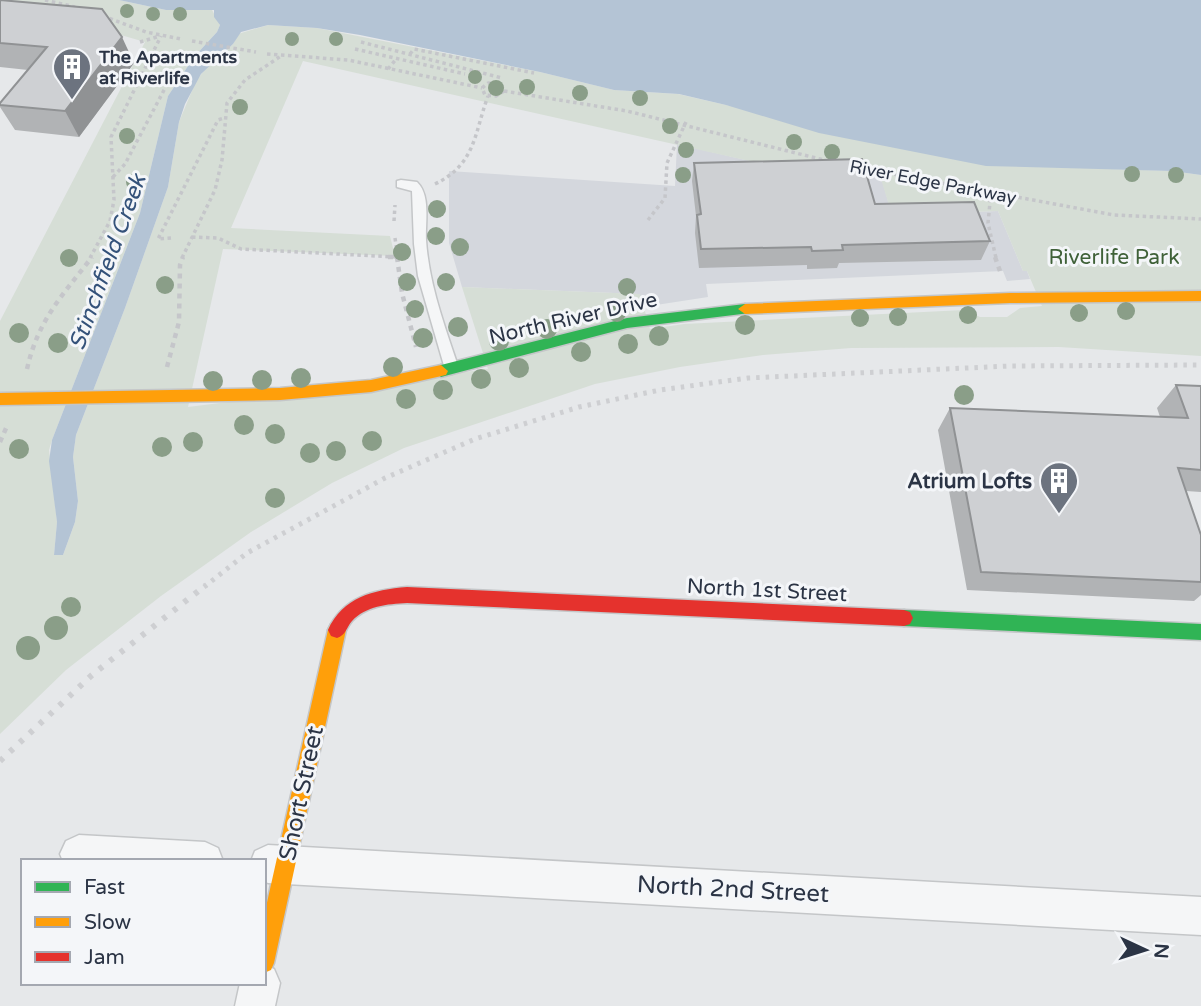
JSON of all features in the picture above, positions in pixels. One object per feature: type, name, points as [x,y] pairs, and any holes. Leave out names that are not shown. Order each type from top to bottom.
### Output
[{"type":"street","name":"North River Drive","points":[[0,400],[315,392],[409,379],[627,323],[689,314],[948,300],[1201,296]]},
{"type":"street","name":"North 1st Street","points":[[340,623],[371,600],[394,595],[1201,632]]},
{"type":"street","name":"Short Street","points":[[266,945],[275,864],[340,623]]},
{"type":"street","points":[[79,854],[169,859]]},
{"type":"street","name":"North 2nd Street","points":[[275,864],[1201,916]]},
{"type":"street","points":[[255,1006],[260,985]]},
{"type":"lane","points":[[401,184],[417,188],[422,263],[452,369]]},
{"type":"path","points":[[45,0],[84,10]]},
{"type":"path","points":[[96,14],[181,40]]},
{"type":"path","points":[[140,42],[161,36]]},
{"type":"path","points":[[27,373],[31,350],[42,323],[89,262],[105,232],[114,208],[109,148],[113,129],[161,36]]},
{"type":"path","points":[[192,41],[256,52]]},
{"type":"path","points":[[360,42],[502,78]]},
{"type":"path","points":[[355,49],[464,74]]},
{"type":"path","points":[[410,54],[414,49],[534,73]]},
{"type":"path","points":[[267,54],[348,60],[482,88],[488,83],[499,83],[504,91]]},
{"type":"path","points":[[163,377],[177,337],[178,276],[191,237],[215,190],[222,160],[227,103],[237,88],[281,56]]},
{"type":"path","points":[[388,69],[397,58]]},
{"type":"path","points":[[430,79],[438,68]]},
{"type":"path","points":[[499,83],[508,69]]},
{"type":"path","points":[[113,177],[125,164],[173,75]]},
{"type":"path","points":[[417,188],[444,180],[465,164],[488,96],[483,93],[482,88]]},
{"type":"path","name":"River Edge Parkway","points":[[488,96],[496,96],[504,91],[612,107],[686,122],[831,161]]},
{"type":"path","points":[[171,238],[158,239],[218,120],[224,118]]},
{"type":"path","points":[[648,219],[665,198],[667,163],[686,122]]},
{"type":"path","name":"River Edge Parkway","points":[[857,167],[1103,215],[1157,220],[1201,219]]},
{"type":"path","points":[[991,192],[986,222],[991,248],[999,268]]},
{"type":"path","points":[[191,237],[218,238],[241,249],[396,257]]},
{"type":"path","points":[[395,238],[401,293],[419,357]]},
{"type":"shaded area","points":[[677,144],[776,167],[878,166],[892,215],[998,211],[1023,271],[1027,271],[1030,279],[1007,281],[1003,271],[706,284],[708,297],[643,307],[639,294],[462,287],[449,243],[449,171],[675,186]]},
{"type":"green space","name":"Riverlife Park","points":[[0,0],[119,0],[166,10],[212,10],[220,25],[168,96],[140,213],[52,440],[49,450],[57,522],[54,555],[63,555],[75,522],[78,501],[73,457],[76,435],[168,187],[179,122],[196,81],[206,68],[233,44],[238,34],[268,25],[317,28],[540,72],[614,90],[678,94],[726,105],[1112,169],[1201,175],[1201,356],[1059,347],[851,348],[763,355],[680,367],[595,384],[404,448],[332,483],[251,532],[161,596],[66,670],[0,734],[0,321],[145,42]],"holes":[[[303,61],[776,167],[877,166],[892,215],[998,211],[1023,271],[1027,271],[1042,306],[1020,308],[1007,317],[980,317],[964,310],[684,324],[650,329],[640,294],[462,287],[488,369],[188,407],[223,249],[395,256],[390,236],[231,228]]]},
{"type":"water","points":[[119,0],[1201,0],[1201,175],[1172,171],[986,166],[819,133],[679,94],[614,90],[360,35],[317,28],[268,25],[241,32],[233,44],[201,74],[185,104],[179,122],[168,187],[76,435],[73,457],[78,501],[75,522],[63,555],[54,555],[57,522],[49,461],[52,440],[140,213],[168,96],[220,25],[214,17],[214,10],[166,10]]},
{"type":"building","points":[[0,0],[102,9],[122,37],[65,111],[0,105],[47,47],[0,43]]},
{"type":"building","points":[[862,159],[875,204],[974,202],[990,241],[842,245],[843,250],[812,251],[811,247],[701,249],[697,215],[701,214],[694,163]]},
{"type":"building","name":"Atrium Lofts","points":[[1176,385],[1201,386],[1201,470],[1178,468],[1201,535],[1201,582],[981,572],[950,408],[1188,418]]},
{"type":"railway","points":[[204,587],[247,553],[385,478],[475,439],[579,407],[660,390],[748,378],[1010,366],[1201,365]]},
{"type":"railway","points":[[0,761],[92,675],[206,585]]},
{"type":"traffic: fast","points":[[441,371],[627,323],[745,309]]},
{"type":"traffic: fast","points":[[904,618],[1201,632]]},
{"type":"traffic: slow","points":[[745,309],[1010,298],[1201,296]]},
{"type":"traffic: slow","points":[[0,399],[280,394],[371,386],[441,371]]},
{"type":"traffic: slow","points":[[266,954],[337,630]]},
{"type":"traffic: jam","points":[[337,630],[342,620],[356,607],[376,599],[407,595],[904,618]]},
{"type":"place","name":"The Apartments at Riverlife","points":[[72,101]]},
{"type":"place","name":"Atrium Lofts","points":[[1059,515]]},
{"type":"water label","name":"Stinchfield Creek","points":[[107,262]]}]
